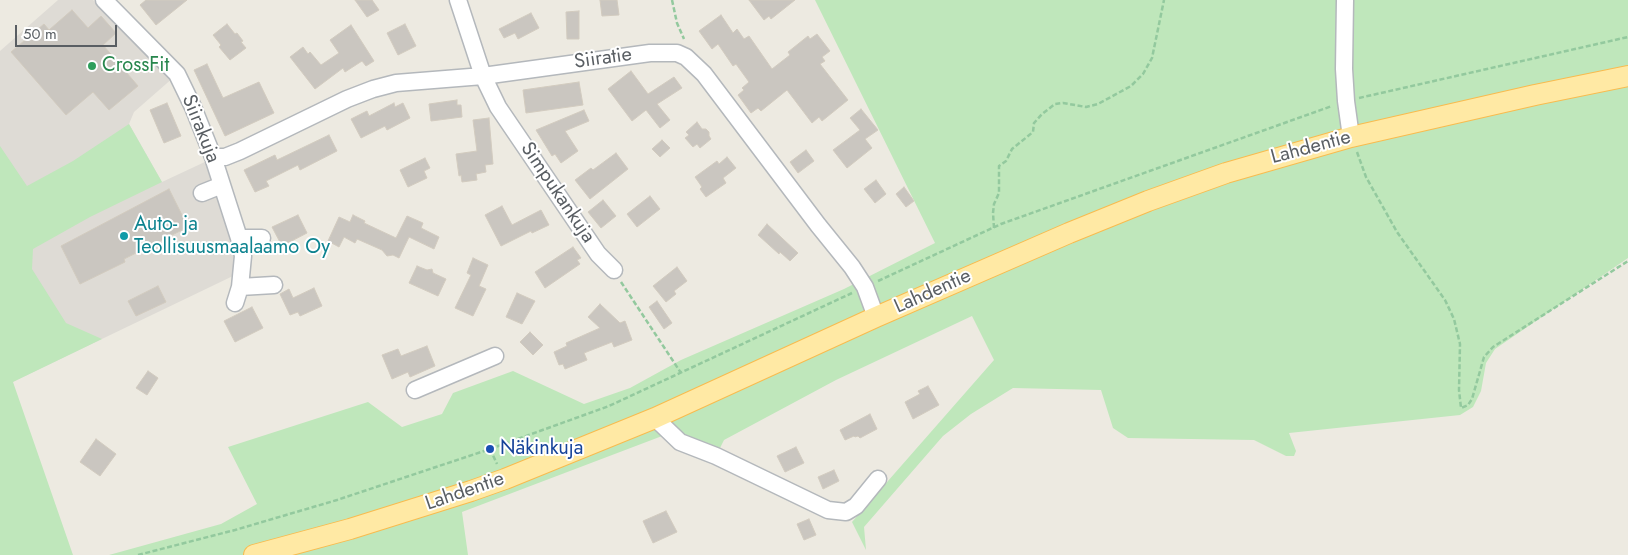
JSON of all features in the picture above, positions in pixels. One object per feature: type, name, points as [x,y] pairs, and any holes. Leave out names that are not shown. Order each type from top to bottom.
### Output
[{"type":"main road","name":"Lahdentie","points":[[254,555],[350,529],[471,491],[655,418],[876,317],[1070,233],[1148,202],[1264,161],[1351,136],[1628,76]]},
{"type":"street","name":"Siirakuja","points":[[104,0],[177,74],[193,107],[222,185],[243,256],[240,286],[235,302]]},
{"type":"street","name":"Simpukankuja","points":[[458,0],[483,76],[505,118],[598,254],[614,270]]},
{"type":"street","points":[[1345,0],[1344,54],[1346,101],[1351,136]]},
{"type":"street","name":"Siiratie","points":[[212,157],[224,157],[240,151],[373,88],[483,76],[650,53],[677,53],[686,57],[704,74],[788,187],[852,267],[865,287],[876,317]]},
{"type":"street","points":[[202,193],[222,185]]},
{"type":"street","points":[[239,238],[262,238]]},
{"type":"street","points":[[240,286],[274,285]]},
{"type":"street","points":[[415,390],[495,356]]},
{"type":"street","points":[[655,418],[680,442],[716,456],[828,510],[846,512],[856,506],[878,479]]},
{"type":"path","points":[[672,0],[677,22],[685,42]]},
{"type":"path","points":[[994,228],[993,213],[994,204],[999,193],[1000,166],[1006,161],[1012,149],[1033,132],[1034,123],[1055,104],[1063,102],[1086,106],[1098,104],[1131,86],[1144,74],[1152,58],[1164,0]]},
{"type":"path","points":[[871,284],[994,228],[1346,101],[1628,37]]},
{"type":"path","points":[[1351,136],[1366,177],[1398,232],[1444,300],[1454,319],[1460,344],[1459,390],[1461,408],[1468,405],[1472,398],[1484,357],[1493,347],[1628,261]]},
{"type":"path","points":[[614,270],[681,374]]},
{"type":"path","points":[[138,555],[235,530],[337,500],[490,449],[609,406],[854,292]]},
{"type":"shaded area","points":[[58,0],[93,0],[174,77],[134,112],[129,124],[162,182],[209,160],[236,247],[235,275],[0,388],[0,51]]},
{"type":"green space","points":[[815,0],[1628,0],[1628,258],[1495,349],[1486,363],[1481,391],[1473,407],[1460,415],[1289,433],[1296,451],[1294,456],[1286,456],[1254,440],[1128,438],[1113,428],[1101,390],[1013,388],[971,414],[943,436],[864,527],[866,550],[852,522],[994,360],[972,316],[836,380],[724,440],[716,456],[670,433],[462,512],[468,555],[109,555],[221,524],[257,504],[228,447],[368,402],[402,427],[442,414],[453,393],[513,371],[584,404],[630,388],[681,360],[844,289],[935,243]]},
{"type":"green space","points":[[129,124],[162,182],[90,217],[33,249],[32,269],[66,323],[102,339],[13,382],[73,555],[0,555],[0,146],[27,186],[73,161]]},
{"type":"building","points":[[146,0],[187,0],[156,25],[140,5]]},
{"type":"building","points":[[355,0],[372,0],[379,10],[367,17]]},
{"type":"building","points":[[600,0],[617,0],[619,15],[602,16]]},
{"type":"building","points":[[749,0],[795,0],[771,19],[769,16],[764,20]]},
{"type":"building","points":[[72,10],[88,28],[101,16],[116,33],[103,45],[138,86],[109,110],[93,92],[66,115],[11,52],[44,24],[49,30]]},
{"type":"building","points":[[579,11],[579,39],[567,39],[566,12]]},
{"type":"building","points":[[531,13],[539,28],[518,39],[515,33],[504,38],[499,29]]},
{"type":"building","points":[[721,15],[733,33],[737,29],[744,39],[749,36],[772,69],[790,55],[788,52],[808,36],[810,39],[817,34],[830,51],[822,57],[825,61],[820,64],[848,100],[822,121],[819,117],[812,123],[787,90],[761,111],[758,108],[751,113],[738,95],[749,82],[736,64],[733,66],[718,44],[712,49],[699,31]]},
{"type":"building","points":[[227,24],[235,34],[237,33],[246,48],[230,60],[219,47],[221,45],[213,35]]},
{"type":"building","points":[[405,24],[416,46],[398,55],[387,33]]},
{"type":"building","points":[[351,25],[374,61],[366,66],[362,61],[345,72],[343,68],[315,89],[290,57],[303,47],[321,65],[339,53],[330,40]]},
{"type":"building","points":[[207,64],[223,98],[259,82],[274,113],[225,136],[194,70]]},
{"type":"building","points":[[631,71],[648,94],[674,77],[682,88],[657,104],[670,120],[660,128],[646,110],[632,121],[608,89]]},
{"type":"building","points":[[579,82],[583,105],[526,113],[523,90]]},
{"type":"building","points":[[457,100],[457,105],[461,105],[462,117],[431,121],[429,104]]},
{"type":"building","points":[[167,103],[181,136],[164,143],[150,110]]},
{"type":"building","points":[[394,103],[395,107],[403,103],[410,118],[387,130],[385,126],[361,138],[351,119],[367,111],[369,116]]},
{"type":"building","points":[[861,109],[878,130],[865,139],[872,148],[847,168],[833,150],[860,130],[850,118]]},
{"type":"building","points":[[584,110],[589,121],[565,131],[578,151],[561,163],[555,154],[552,156],[536,130]]},
{"type":"building","points":[[489,118],[493,164],[485,165],[486,172],[476,174],[477,180],[462,182],[461,175],[459,176],[456,154],[477,151],[473,120]]},
{"type":"building","points":[[697,122],[702,129],[706,129],[709,132],[711,139],[700,148],[697,144],[693,147],[685,138],[689,135],[686,132]]},
{"type":"building","points":[[329,135],[337,151],[300,170],[298,165],[266,181],[269,186],[255,192],[244,170],[275,155],[277,160]]},
{"type":"building","points":[[662,140],[670,148],[660,157],[652,149]]},
{"type":"building","points":[[806,150],[814,161],[798,173],[790,162]]},
{"type":"building","points":[[616,153],[628,169],[590,199],[575,180],[591,168],[593,170]]},
{"type":"building","points":[[727,157],[736,168],[723,178],[726,183],[706,197],[695,177],[717,161],[719,164]]},
{"type":"building","points":[[425,158],[430,168],[424,171],[427,178],[408,187],[400,170]]},
{"type":"building","points":[[876,180],[886,194],[875,203],[864,189]]},
{"type":"building","points":[[904,187],[914,201],[906,207],[896,194]]},
{"type":"building","name":"Auto- ja Teollisuusmaalaamo Oy","points":[[169,189],[188,227],[124,259],[125,262],[80,284],[61,246]]},
{"type":"building","points":[[650,196],[660,209],[637,227],[627,214]]},
{"type":"building","points":[[603,200],[616,216],[601,228],[588,212]]},
{"type":"building","points":[[502,206],[512,225],[541,210],[549,225],[532,233],[531,231],[501,246],[485,215]]},
{"type":"building","points":[[298,215],[307,233],[282,246],[272,227]]},
{"type":"building","points":[[353,215],[365,221],[364,223],[396,238],[407,216],[423,223],[421,228],[439,237],[434,249],[409,237],[399,258],[393,255],[387,256],[382,250],[357,239],[355,243],[344,237],[339,247],[328,241],[339,217],[350,222]]},
{"type":"building","points":[[767,224],[798,253],[790,261],[780,252],[779,254],[758,235]]},
{"type":"building","points":[[573,247],[581,258],[577,260],[580,264],[545,288],[535,272]]},
{"type":"building","points":[[473,258],[488,265],[479,286],[486,289],[473,316],[455,308],[471,275],[467,273]]},
{"type":"building","points":[[417,266],[427,270],[432,269],[433,273],[446,279],[438,296],[409,283]]},
{"type":"building","points":[[677,267],[687,281],[674,291],[676,294],[666,302],[653,286]]},
{"type":"building","points":[[158,286],[166,302],[136,316],[128,301]]},
{"type":"building","points":[[314,288],[322,306],[300,316],[298,312],[290,315],[280,294],[289,289],[293,298]]},
{"type":"building","points":[[517,293],[535,301],[522,324],[506,317]]},
{"type":"building","points":[[657,301],[672,323],[664,329],[649,307]]},
{"type":"building","points":[[600,304],[620,323],[625,321],[632,340],[614,347],[612,342],[584,353],[587,360],[565,369],[563,364],[559,365],[554,352],[567,346],[566,343],[600,328],[588,317]]},
{"type":"building","points":[[252,307],[263,328],[235,342],[224,321]]},
{"type":"building","points":[[530,332],[543,345],[533,355],[520,342]]},
{"type":"building","points":[[427,346],[435,366],[410,377],[408,372],[392,379],[382,355],[398,349],[401,356]]},
{"type":"building","points":[[148,371],[158,378],[147,395],[136,388]]},
{"type":"building","points":[[928,386],[939,405],[913,419],[905,402],[920,394],[918,391]]},
{"type":"building","points":[[870,414],[877,429],[860,438],[854,436],[845,440],[840,430]]},
{"type":"building","points":[[96,439],[116,454],[100,476],[80,462]]},
{"type":"building","points":[[796,447],[804,463],[785,472],[777,456]]},
{"type":"building","points":[[834,470],[839,481],[823,489],[818,477]]},
{"type":"building","points":[[666,511],[677,532],[653,543],[643,521]]},
{"type":"building","points":[[809,519],[816,535],[804,540],[797,524]]},
{"type":"place","name":"CrossFit","points":[[92,66]]},
{"type":"place","name":"Auto- ja Teollisuusmaalaamo Oy","points":[[124,236]]},
{"type":"place","name":"Näkinkuja","points":[[490,449]]}]
